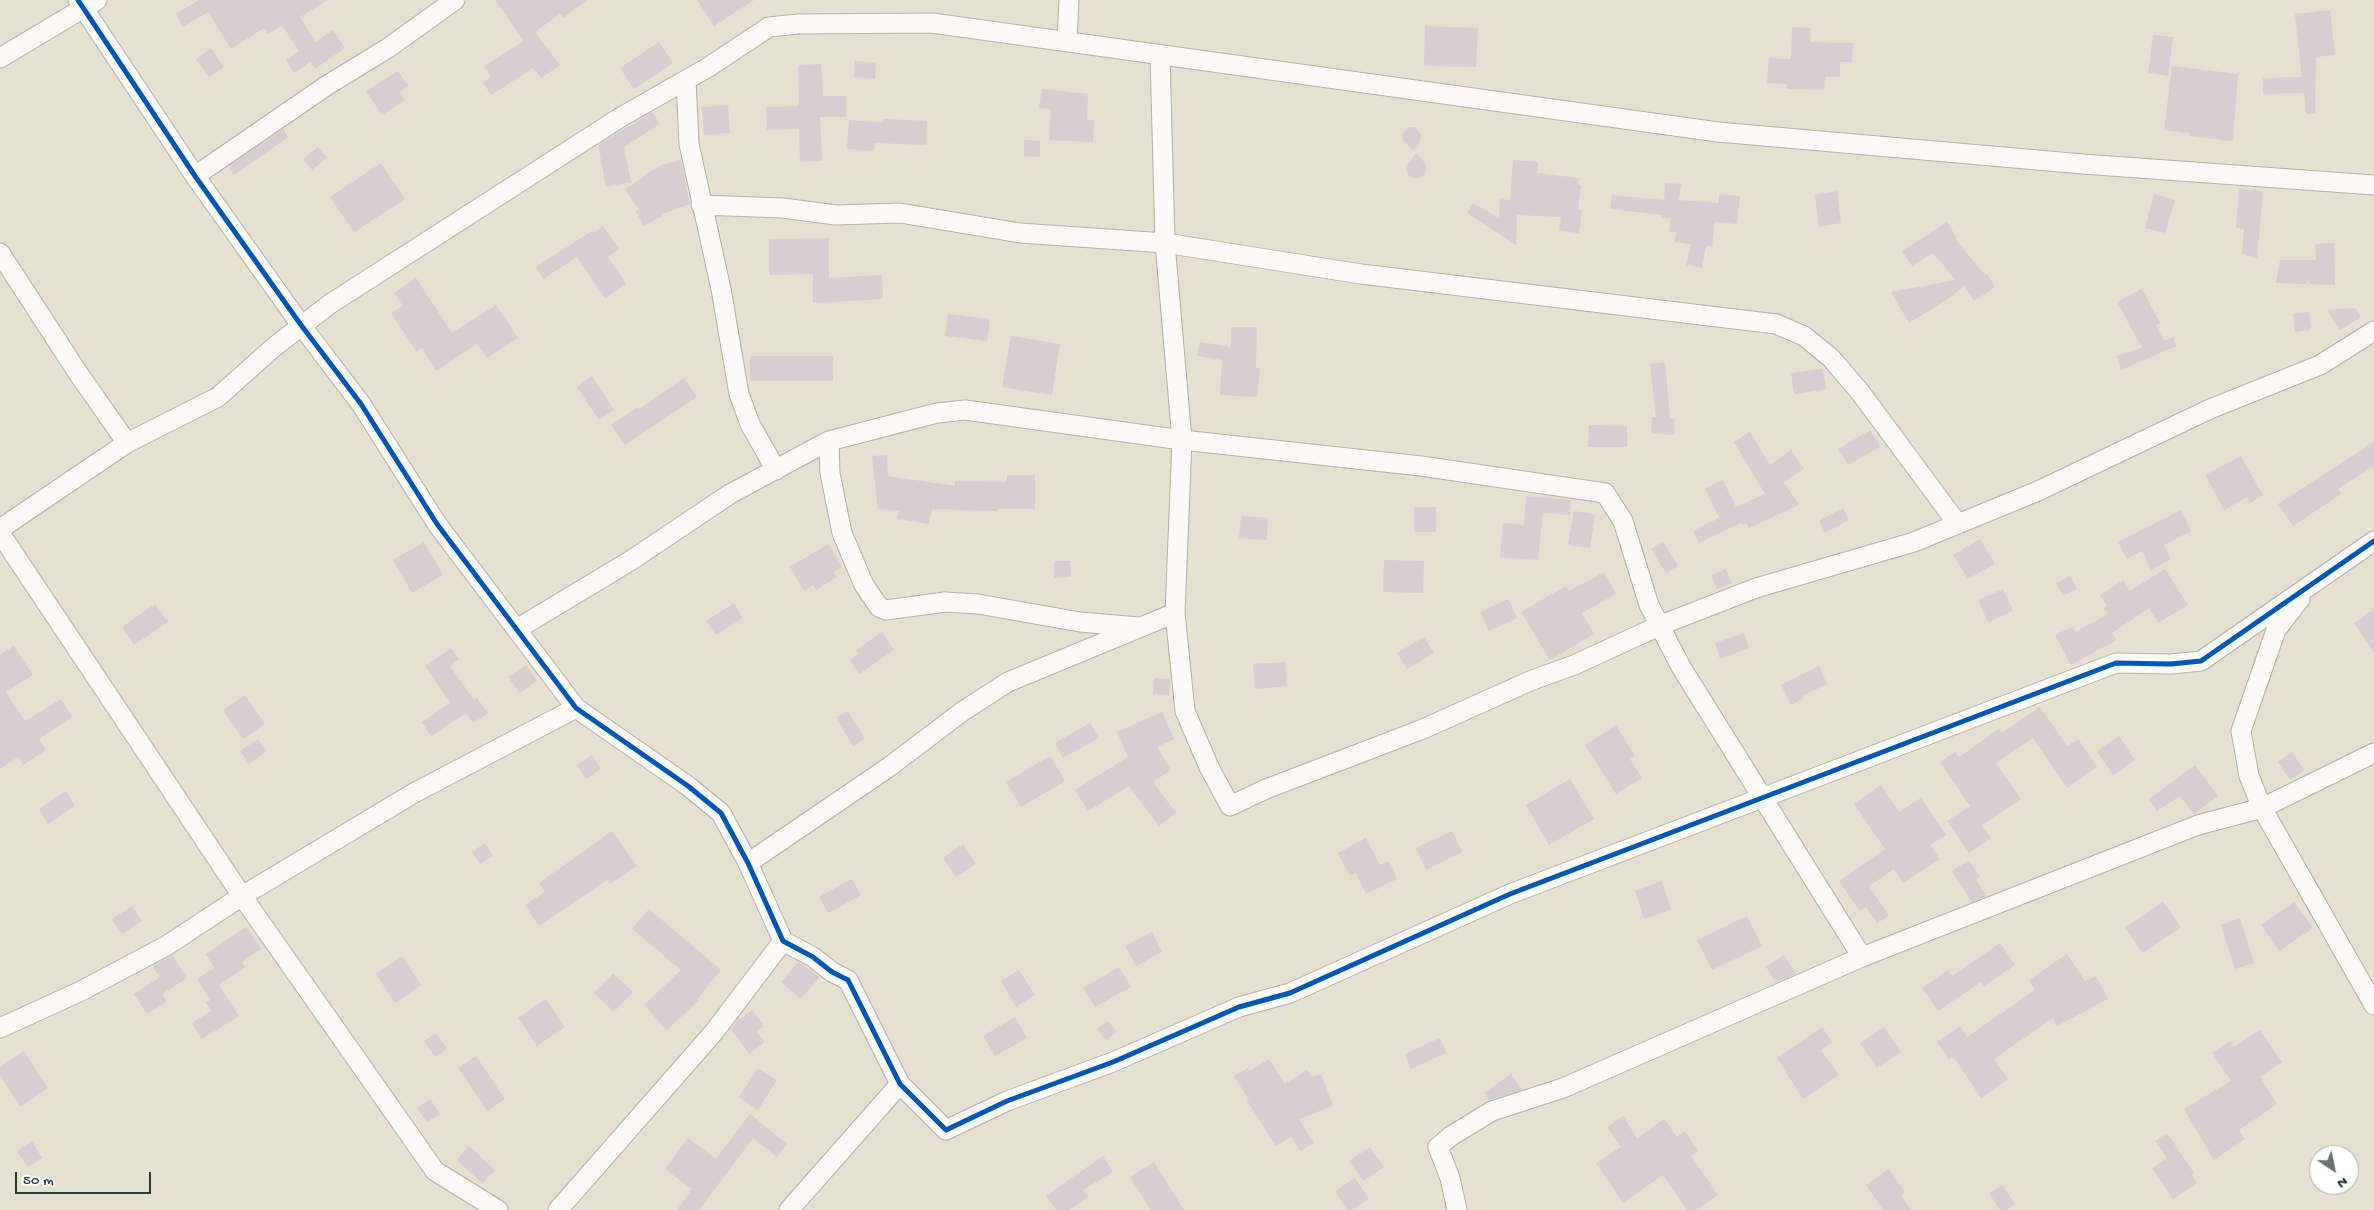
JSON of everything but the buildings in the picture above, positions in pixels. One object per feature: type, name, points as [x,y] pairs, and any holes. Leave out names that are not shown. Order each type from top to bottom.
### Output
[{"type":"street","points":[[195,176],[326,86],[388,48],[455,0]]},
{"type":"street","points":[[1067,42],[1069,0]]},
{"type":"street","points":[[0,58],[86,2],[195,176],[301,325],[361,404],[437,524],[576,708],[688,786],[721,812],[748,863],[783,941],[813,957],[832,972],[848,980],[900,1084],[946,1130],[1007,1101],[1113,1062],[1239,1007],[1306,986],[1510,894],[2116,663],[2171,664],[2201,661],[2226,646],[2256,621],[2308,588],[2374,541]]},
{"type":"street","points":[[0,529],[127,443],[218,396],[301,325],[622,117],[686,80],[769,27],[798,24],[932,24],[1718,132],[2083,164],[2374,185]]},
{"type":"street","points":[[1160,55],[1165,243],[1182,440],[1175,613],[1185,711],[1209,767],[1230,806],[1283,782],[1423,729],[1530,681],[1574,665],[1661,625],[1756,588],[1914,542],[2038,491],[2210,409],[2320,365],[2372,335]]},
{"type":"street","points":[[686,80],[689,144],[721,289],[739,394],[750,424],[776,470]]},
{"type":"street","points":[[702,205],[783,208],[836,215],[900,214],[1020,233],[1165,243],[1361,274],[1776,324],[1804,336],[1831,358],[1860,392],[1957,523]]},
{"type":"street","points":[[0,253],[78,373],[127,443]]},
{"type":"street","points":[[517,629],[630,561],[694,516],[829,441],[937,413],[965,410],[1182,440],[1421,466],[1605,493],[1623,521],[1649,605],[1681,667],[1862,957]]},
{"type":"street","points":[[829,441],[830,473],[842,533],[864,585],[879,607],[886,610],[945,602],[978,604],[1080,622],[1143,627]]},
{"type":"street","points":[[0,533],[242,896],[435,1171],[498,1210]]},
{"type":"street","points":[[2308,588],[2276,630],[2241,731],[2249,776],[2262,808],[2374,1005]]},
{"type":"street","points":[[748,863],[889,767],[963,711],[1008,682],[1175,613]]},
{"type":"street","points":[[0,1028],[81,991],[166,946],[242,896],[414,793],[576,708]]},
{"type":"street","points":[[1458,1210],[1450,1178],[1438,1147],[1492,1111],[1563,1088],[1862,957],[2198,825],[2262,808],[2374,753]]},
{"type":"street","points":[[558,1210],[714,1032],[783,941]]},
{"type":"street","points":[[789,1210],[900,1084]]},
{"type":"cycle path","points":[[78,0],[195,176],[301,325],[361,404],[437,524],[576,708],[688,786],[721,813],[748,863],[783,941],[813,957],[832,972],[848,980],[900,1084],[946,1130],[1007,1101],[1113,1062],[1239,1007],[1290,993],[1510,894],[2116,663],[2171,664],[2201,661],[2374,541]]}]
